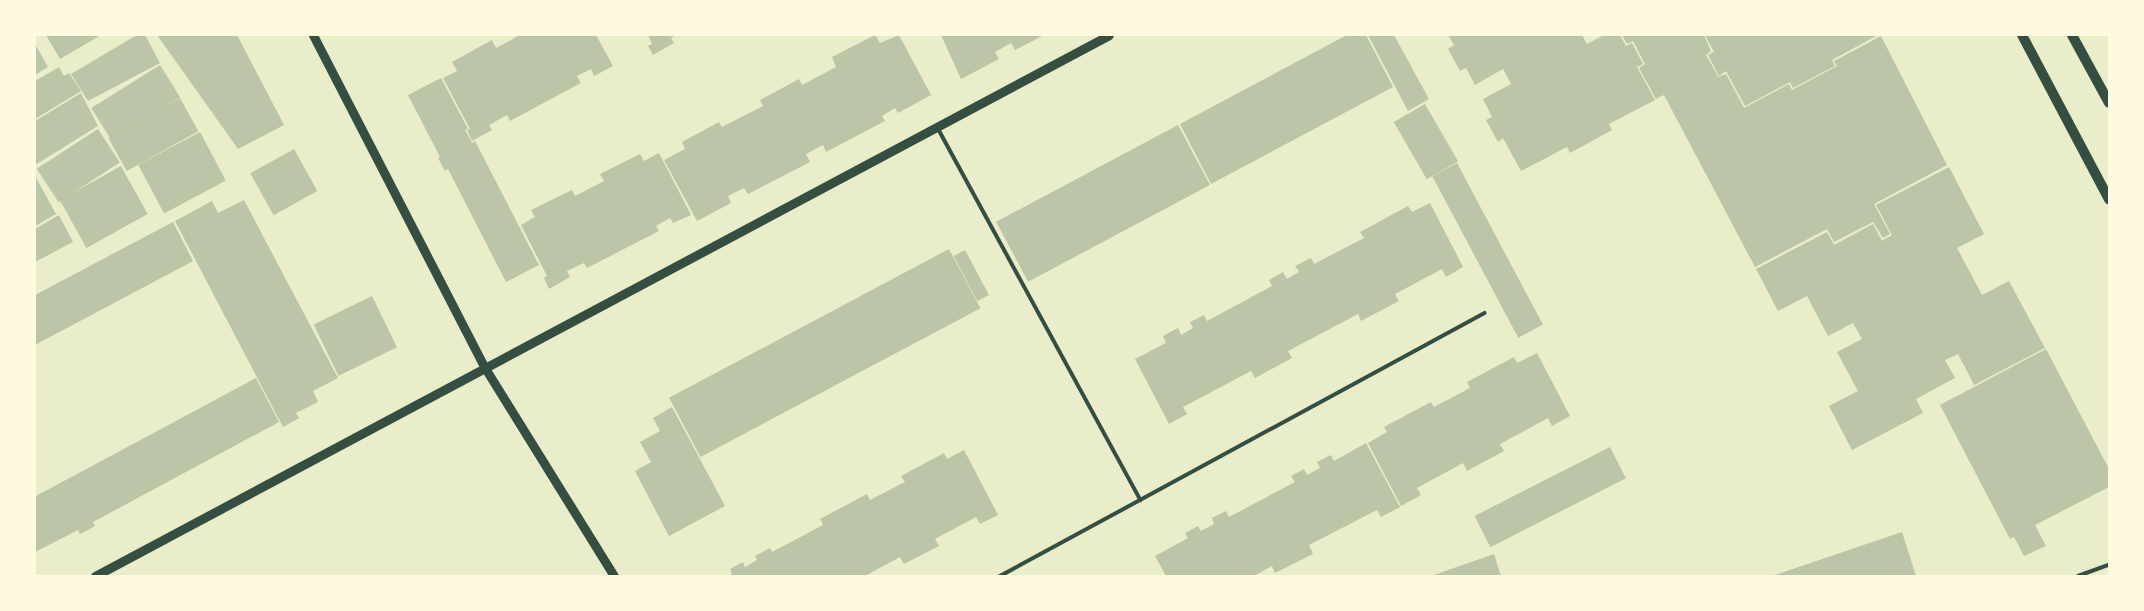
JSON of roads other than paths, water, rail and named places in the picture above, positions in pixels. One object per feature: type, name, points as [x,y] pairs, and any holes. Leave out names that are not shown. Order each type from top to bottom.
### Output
[{"type":"main road","points":[[2022,35],[2109,199]]},
{"type":"main road","points":[[2072,35],[2109,103]]},
{"type":"street","points":[[313,35],[485,368],[614,576]]},
{"type":"street","points":[[96,576],[1108,35]]},
{"type":"lane","points":[[937,127],[1140,500]]},
{"type":"lane","points":[[1000,576],[1484,313]]},
{"type":"lane","points":[[2078,576],[2109,565]]}]
